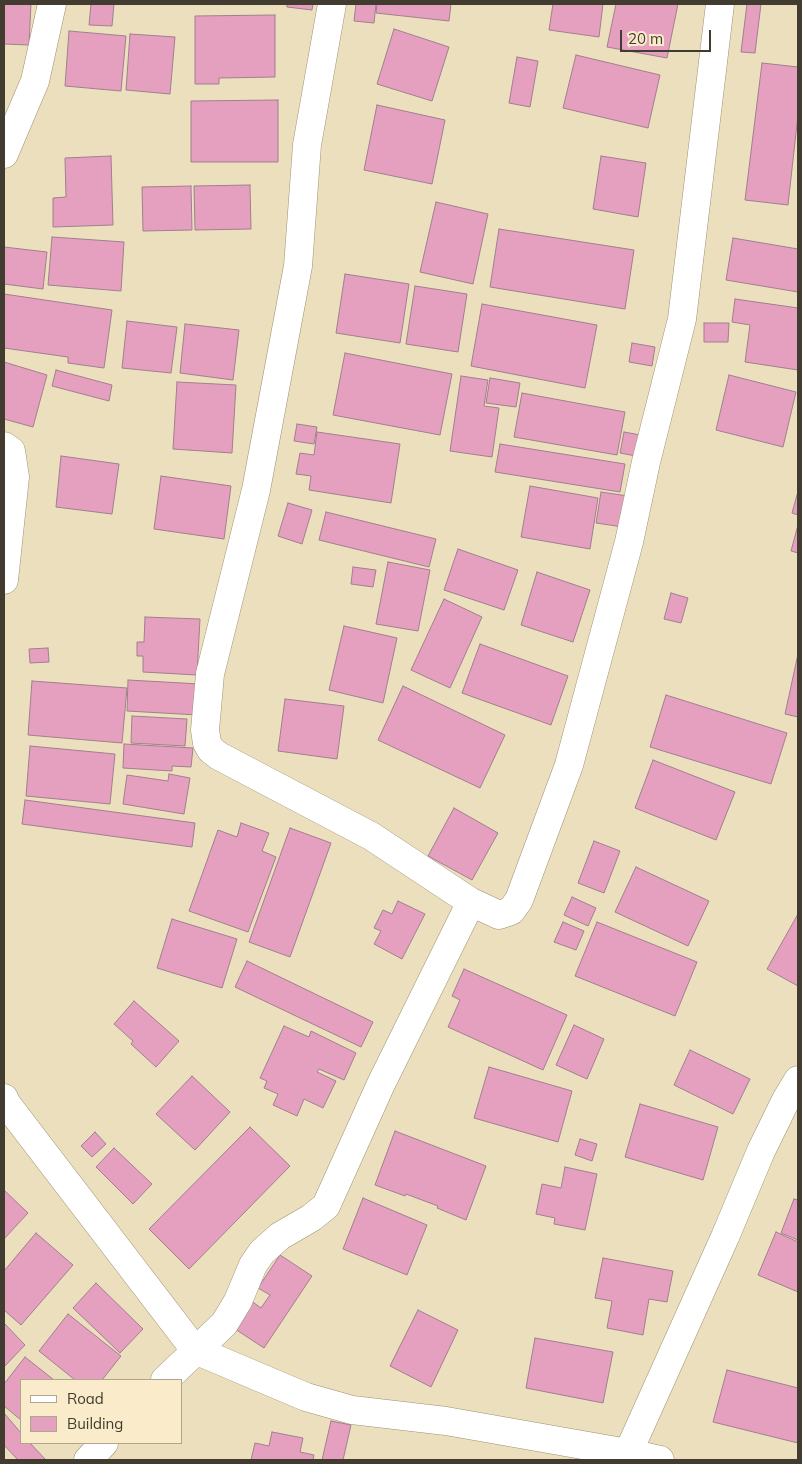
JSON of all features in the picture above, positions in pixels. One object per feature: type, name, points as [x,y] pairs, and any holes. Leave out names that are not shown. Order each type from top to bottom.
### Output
[{"type":"street","points":[[4,154],[35,82],[52,4]]},
{"type":"street","points":[[332,4],[307,145],[298,266],[256,490],[210,674],[205,730],[207,743],[211,750],[219,756],[371,836],[472,902],[499,915],[511,911],[519,900],[569,766],[629,542],[646,462],[682,319],[720,4]]},
{"type":"street","points":[[4,446],[11,451],[15,477],[4,580]]},
{"type":"street","points":[[166,1379],[224,1324],[238,1301],[253,1265],[262,1252],[280,1236],[311,1218],[326,1206],[381,1084],[472,902]]},
{"type":"street","points":[[628,1453],[761,1152],[786,1100],[798,1080]]},
{"type":"street","points":[[4,1098],[195,1350],[306,1397],[352,1410],[446,1422],[660,1460]]},
{"type":"street","points":[[88,1460],[103,1444]]},
{"type":"building","points":[[4,4],[31,4],[29,45],[4,44]]},
{"type":"building","points":[[91,4],[114,4],[112,26],[89,25]]},
{"type":"building","points":[[287,4],[313,4],[312,10],[287,7]]},
{"type":"building","points":[[356,4],[376,4],[374,23],[354,21]]},
{"type":"building","points":[[377,4],[451,4],[449,21],[376,13]]},
{"type":"building","points":[[553,4],[603,4],[599,37],[549,30]]},
{"type":"building","points":[[616,4],[678,4],[667,58],[607,47]]},
{"type":"building","points":[[747,4],[761,4],[755,53],[741,52]]},
{"type":"building","points":[[275,15],[275,77],[219,78],[219,84],[195,84],[195,16]]},
{"type":"building","points":[[394,29],[449,47],[432,101],[377,84]]},
{"type":"building","points":[[69,31],[126,36],[121,91],[65,86]]},
{"type":"building","points":[[130,34],[175,37],[170,94],[126,90]]},
{"type":"building","points":[[576,55],[660,75],[648,128],[563,108]]},
{"type":"building","points":[[517,57],[538,61],[530,107],[509,103]]},
{"type":"building","points":[[762,63],[798,67],[798,115],[788,205],[745,200]]},
{"type":"building","points":[[278,100],[278,162],[191,162],[191,101]]},
{"type":"building","points":[[377,105],[445,120],[432,184],[364,170]]},
{"type":"building","points":[[111,156],[113,225],[53,227],[53,198],[66,197],[65,158]]},
{"type":"building","points":[[601,156],[646,163],[638,217],[593,209]]},
{"type":"building","points":[[250,185],[251,229],[195,230],[194,186]]},
{"type":"building","points":[[191,186],[192,230],[143,231],[142,187]]},
{"type":"building","points":[[436,202],[488,214],[473,284],[420,272]]},
{"type":"building","points":[[499,229],[634,250],[625,309],[490,287]]},
{"type":"building","points":[[52,237],[124,242],[121,291],[48,285]]},
{"type":"building","points":[[733,238],[798,249],[798,292],[726,280]]},
{"type":"building","points":[[4,247],[47,252],[43,289],[4,284]]},
{"type":"building","points":[[345,274],[409,284],[400,343],[336,333]]},
{"type":"building","points":[[415,286],[467,294],[458,352],[406,344]]},
{"type":"building","points":[[4,294],[112,310],[104,368],[68,363],[68,357],[4,348]]},
{"type":"building","points":[[735,299],[798,308],[798,370],[745,362],[750,325],[732,322]]},
{"type":"building","points":[[482,304],[597,325],[585,388],[471,366]]},
{"type":"building","points":[[127,321],[177,327],[171,373],[122,368]]},
{"type":"building","points":[[704,323],[729,323],[728,342],[704,342]]},
{"type":"building","points":[[185,324],[239,330],[233,380],[180,373]]},
{"type":"building","points":[[632,343],[655,347],[652,366],[629,362]]},
{"type":"building","points":[[345,353],[452,374],[440,435],[333,415]]},
{"type":"building","points":[[4,362],[47,375],[33,427],[4,419]]},
{"type":"building","points":[[56,370],[112,385],[109,401],[52,386]]},
{"type":"building","points":[[729,375],[796,392],[783,447],[716,430]]},
{"type":"building","points":[[461,376],[488,380],[484,406],[499,408],[492,457],[450,451]]},
{"type":"building","points":[[490,378],[520,383],[516,407],[486,403]]},
{"type":"building","points":[[177,382],[236,385],[232,453],[173,449]]},
{"type":"building","points":[[522,393],[625,412],[617,455],[514,437]]},
{"type":"building","points":[[297,424],[317,427],[314,444],[294,441]]},
{"type":"building","points":[[317,432],[400,444],[391,503],[309,490],[311,476],[296,474],[300,453],[314,455]]},
{"type":"building","points":[[624,432],[646,436],[641,457],[620,453]]},
{"type":"building","points":[[500,444],[625,464],[620,492],[495,472]]},
{"type":"building","points":[[61,456],[119,464],[112,514],[56,507]]},
{"type":"building","points":[[161,476],[231,486],[224,539],[154,529]]},
{"type":"building","points":[[530,486],[598,498],[590,549],[521,537]]},
{"type":"building","points":[[601,492],[628,496],[623,527],[596,523]]},
{"type":"building","points":[[798,496],[798,515],[792,513]]},
{"type":"building","points":[[288,503],[312,510],[302,544],[278,536]]},
{"type":"building","points":[[326,512],[436,539],[429,567],[319,540]]},
{"type":"building","points":[[798,525],[798,553],[791,551]]},
{"type":"building","points":[[458,549],[518,570],[504,610],[444,590]]},
{"type":"building","points":[[388,562],[430,570],[418,631],[376,624]]},
{"type":"building","points":[[353,567],[376,570],[373,587],[351,584]]},
{"type":"building","points":[[537,572],[590,590],[573,642],[521,625]]},
{"type":"building","points":[[671,593],[688,598],[681,623],[664,619]]},
{"type":"building","points":[[444,599],[482,617],[450,688],[411,670]]},
{"type":"building","points":[[145,617],[200,619],[197,675],[143,672],[143,656],[137,656],[137,642],[144,642]]},
{"type":"building","points":[[344,626],[397,638],[383,703],[329,690]]},
{"type":"building","points":[[480,644],[568,676],[551,725],[462,693]]},
{"type":"building","points":[[48,648],[49,662],[30,663],[29,649]]},
{"type":"building","points":[[798,654],[798,717],[785,714]]},
{"type":"building","points":[[128,680],[200,684],[198,715],[127,711]]},
{"type":"building","points":[[32,681],[127,688],[122,743],[28,735]]},
{"type":"building","points":[[403,686],[505,735],[480,788],[378,740]]},
{"type":"building","points":[[666,695],[787,733],[771,784],[650,747]]},
{"type":"building","points":[[285,699],[344,706],[337,759],[278,751]]},
{"type":"building","points":[[132,716],[187,719],[185,746],[131,743]]},
{"type":"building","points":[[124,744],[193,748],[191,767],[172,766],[172,771],[123,768]]},
{"type":"building","points":[[30,746],[115,754],[110,804],[26,796]]},
{"type":"building","points":[[653,760],[735,792],[716,840],[635,808]]},
{"type":"building","points":[[169,774],[190,778],[184,814],[123,804],[127,775],[168,781]]},
{"type":"building","points":[[25,800],[195,823],[192,847],[22,824]]},
{"type":"building","points":[[454,808],[498,833],[472,880],[428,856]]},
{"type":"building","points":[[241,823],[269,833],[262,851],[276,857],[248,932],[189,911],[218,830],[237,837]]},
{"type":"building","points":[[290,828],[331,843],[290,957],[249,942]]},
{"type":"building","points":[[594,841],[620,851],[604,893],[578,883]]},
{"type":"building","points":[[636,867],[709,901],[688,946],[615,912]]},
{"type":"building","points":[[572,897],[596,908],[588,926],[564,915]]},
{"type":"building","points":[[398,901],[425,914],[402,959],[374,944],[381,931],[374,928],[383,910],[392,914]]},
{"type":"building","points":[[798,914],[798,986],[767,969]]},
{"type":"building","points":[[172,919],[237,939],[222,988],[157,968]]},
{"type":"building","points":[[563,922],[584,931],[576,950],[554,942]]},
{"type":"building","points":[[597,922],[697,962],[675,1016],[575,976]]},
{"type":"building","points":[[247,961],[373,1022],[361,1047],[235,987]]},
{"type":"building","points":[[464,969],[567,1015],[543,1070],[448,1027],[460,1000],[452,996]]},
{"type":"building","points":[[134,1001],[179,1041],[156,1067],[131,1044],[133,1041],[114,1024]]},
{"type":"building","points":[[574,1025],[604,1039],[587,1079],[556,1065]]},
{"type":"building","points":[[284,1026],[309,1037],[311,1031],[356,1053],[344,1080],[319,1069],[317,1072],[336,1081],[323,1108],[304,1099],[297,1116],[273,1105],[278,1094],[264,1088],[267,1081],[260,1078]]},
{"type":"building","points":[[690,1050],[750,1079],[733,1114],[674,1085]]},
{"type":"building","points":[[489,1067],[572,1091],[558,1142],[474,1118]]},
{"type":"building","points":[[192,1076],[230,1112],[195,1150],[156,1114]]},
{"type":"building","points":[[640,1104],[718,1127],[703,1180],[625,1157]]},
{"type":"building","points":[[250,1127],[290,1166],[189,1269],[149,1229]]},
{"type":"building","points":[[395,1131],[486,1166],[466,1220],[437,1208],[438,1206],[375,1185]]},
{"type":"building","points":[[95,1132],[106,1144],[92,1157],[81,1146]]},
{"type":"building","points":[[580,1139],[597,1144],[592,1161],[575,1155]]},
{"type":"building","points":[[114,1148],[152,1184],[133,1204],[96,1167]]},
{"type":"building","points":[[565,1167],[597,1174],[585,1230],[554,1224],[555,1218],[536,1214],[542,1184],[561,1188]]},
{"type":"building","points":[[4,1190],[28,1213],[4,1239]]},
{"type":"building","points":[[363,1198],[427,1225],[407,1275],[343,1249]]},
{"type":"building","points":[[794,1199],[798,1200],[798,1240],[781,1233]]},
{"type":"building","points":[[776,1232],[798,1242],[798,1292],[758,1275]]},
{"type":"building","points":[[36,1233],[73,1265],[21,1325],[4,1310],[4,1271]]},
{"type":"building","points":[[280,1255],[312,1276],[264,1348],[232,1327],[250,1300],[261,1308],[270,1295],[258,1288]]},
{"type":"building","points":[[603,1258],[673,1271],[667,1302],[649,1299],[643,1335],[607,1328],[612,1301],[595,1298]]},
{"type":"building","points":[[96,1283],[143,1329],[120,1353],[73,1308]]},
{"type":"building","points":[[418,1310],[458,1330],[431,1387],[390,1366]]},
{"type":"building","points":[[68,1314],[121,1356],[103,1379],[74,1379],[39,1351]]},
{"type":"building","points":[[4,1323],[25,1345],[4,1367]]},
{"type":"building","points":[[535,1338],[613,1352],[603,1403],[526,1388]]},
{"type":"building","points":[[25,1357],[53,1379],[20,1379],[20,1419],[4,1406],[4,1384]]},
{"type":"building","points":[[727,1370],[798,1388],[798,1443],[713,1422]]},
{"type":"building","points":[[4,1413],[20,1432],[20,1444],[31,1444],[46,1460],[18,1460],[4,1445]]},
{"type":"building","points":[[331,1421],[351,1425],[343,1460],[322,1460]]},
{"type":"building","points":[[272,1432],[303,1438],[300,1452],[314,1455],[313,1460],[251,1460],[255,1443],[269,1446]]}]
